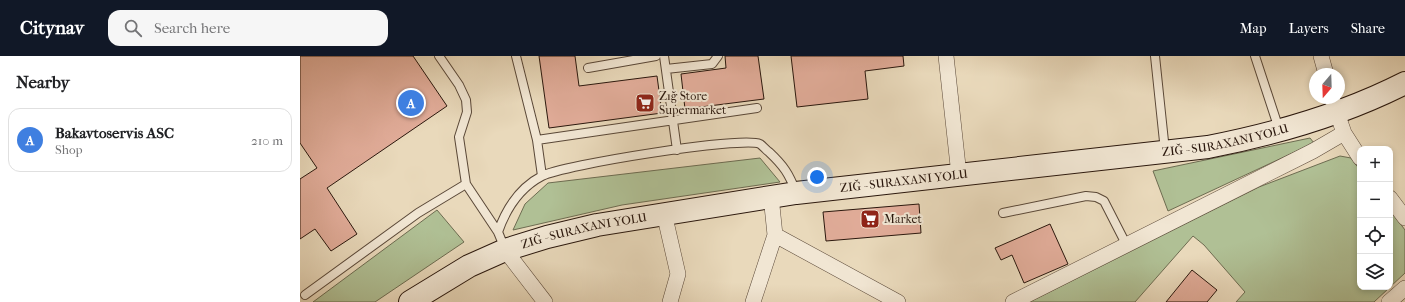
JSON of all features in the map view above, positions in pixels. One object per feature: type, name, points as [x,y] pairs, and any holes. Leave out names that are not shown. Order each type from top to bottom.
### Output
[{"type":"main road","points":[[410,302],[469,266],[502,241],[547,237],[597,225],[771,196],[1165,152],[1248,139],[1279,130],[1334,105],[1384,94],[1405,83]]},
{"type":"street","points":[[946,56],[959,175]]},
{"type":"street","points":[[1321,56],[1324,68]]},
{"type":"street","points":[[1334,105],[1344,133],[1357,153]]},
{"type":"street","points":[[1013,302],[1313,151],[1344,133]]},
{"type":"street","points":[[753,302],[775,235],[771,196]]},
{"type":"street","points":[[1393,202],[1405,218]]},
{"type":"street","points":[[664,213],[678,274],[670,302]]},
{"type":"street","points":[[775,235],[898,302]]},
{"type":"street","points":[[502,241],[545,302]]},
{"type":"street","points":[[1389,302],[1405,288]]},
{"type":"lane","points":[[439,56],[459,85],[466,100],[467,112],[460,137],[466,184],[502,241]]},
{"type":"lane","points":[[516,56],[537,140],[542,176]]},
{"type":"lane","points":[[588,68],[656,56]]},
{"type":"lane","points":[[664,56],[677,150]]},
{"type":"lane","points":[[666,70],[712,64],[718,56]]},
{"type":"lane","points":[[1155,56],[1165,152]]},
{"type":"lane","points":[[1255,56],[1279,130]]},
{"type":"lane","points":[[537,140],[757,108]]},
{"type":"lane","points":[[502,241],[504,216],[523,189],[542,176],[569,167],[739,142],[761,144],[784,166],[796,193]]},
{"type":"lane","points":[[305,296],[418,213],[466,184]]},
{"type":"lane","points":[[1003,212],[1086,196],[1096,197],[1104,202],[1126,244]]},
{"type":"green space","points":[[1310,138],[1314,143],[1168,211],[1153,171]]},
{"type":"green space","points":[[1340,156],[1351,158],[1357,166],[1357,290],[1387,290],[1374,302],[1236,302],[1245,292],[1204,245],[1193,236],[1135,302],[1029,302],[1259,187]]},
{"type":"green space","points":[[760,158],[780,182],[622,205],[513,230],[525,204],[548,183]]},
{"type":"green space","points":[[437,210],[464,242],[375,302],[313,302]]},
{"type":"green space","points":[[1393,214],[1405,230],[1405,273],[1393,284]]},
{"type":"building","points":[[300,56],[413,56],[447,106],[327,188],[357,234],[331,251],[315,229],[300,239],[300,179],[317,168],[300,143]]},
{"type":"building","points":[[539,56],[575,56],[579,86],[657,76],[662,113],[549,128]]},
{"type":"building","points":[[725,56],[758,56],[764,99],[685,109],[681,74],[726,68]]},
{"type":"building","points":[[791,56],[903,56],[904,66],[865,71],[868,99],[797,107]]},
{"type":"building","points":[[919,204],[921,233],[826,241],[823,212]]},
{"type":"building","points":[[1050,224],[1068,264],[1024,283],[1012,255],[1001,260],[995,248]]},
{"type":"building","points":[[1192,270],[1217,290],[1207,302],[1166,302]]},
{"type":"place","name":"Bakavtoservis ASC","points":[[411,103]]},
{"type":"place","name":"Zığ Store Supermarket","points":[[645,103]]},
{"type":"place","name":"Market","points":[[870,219]]}]
